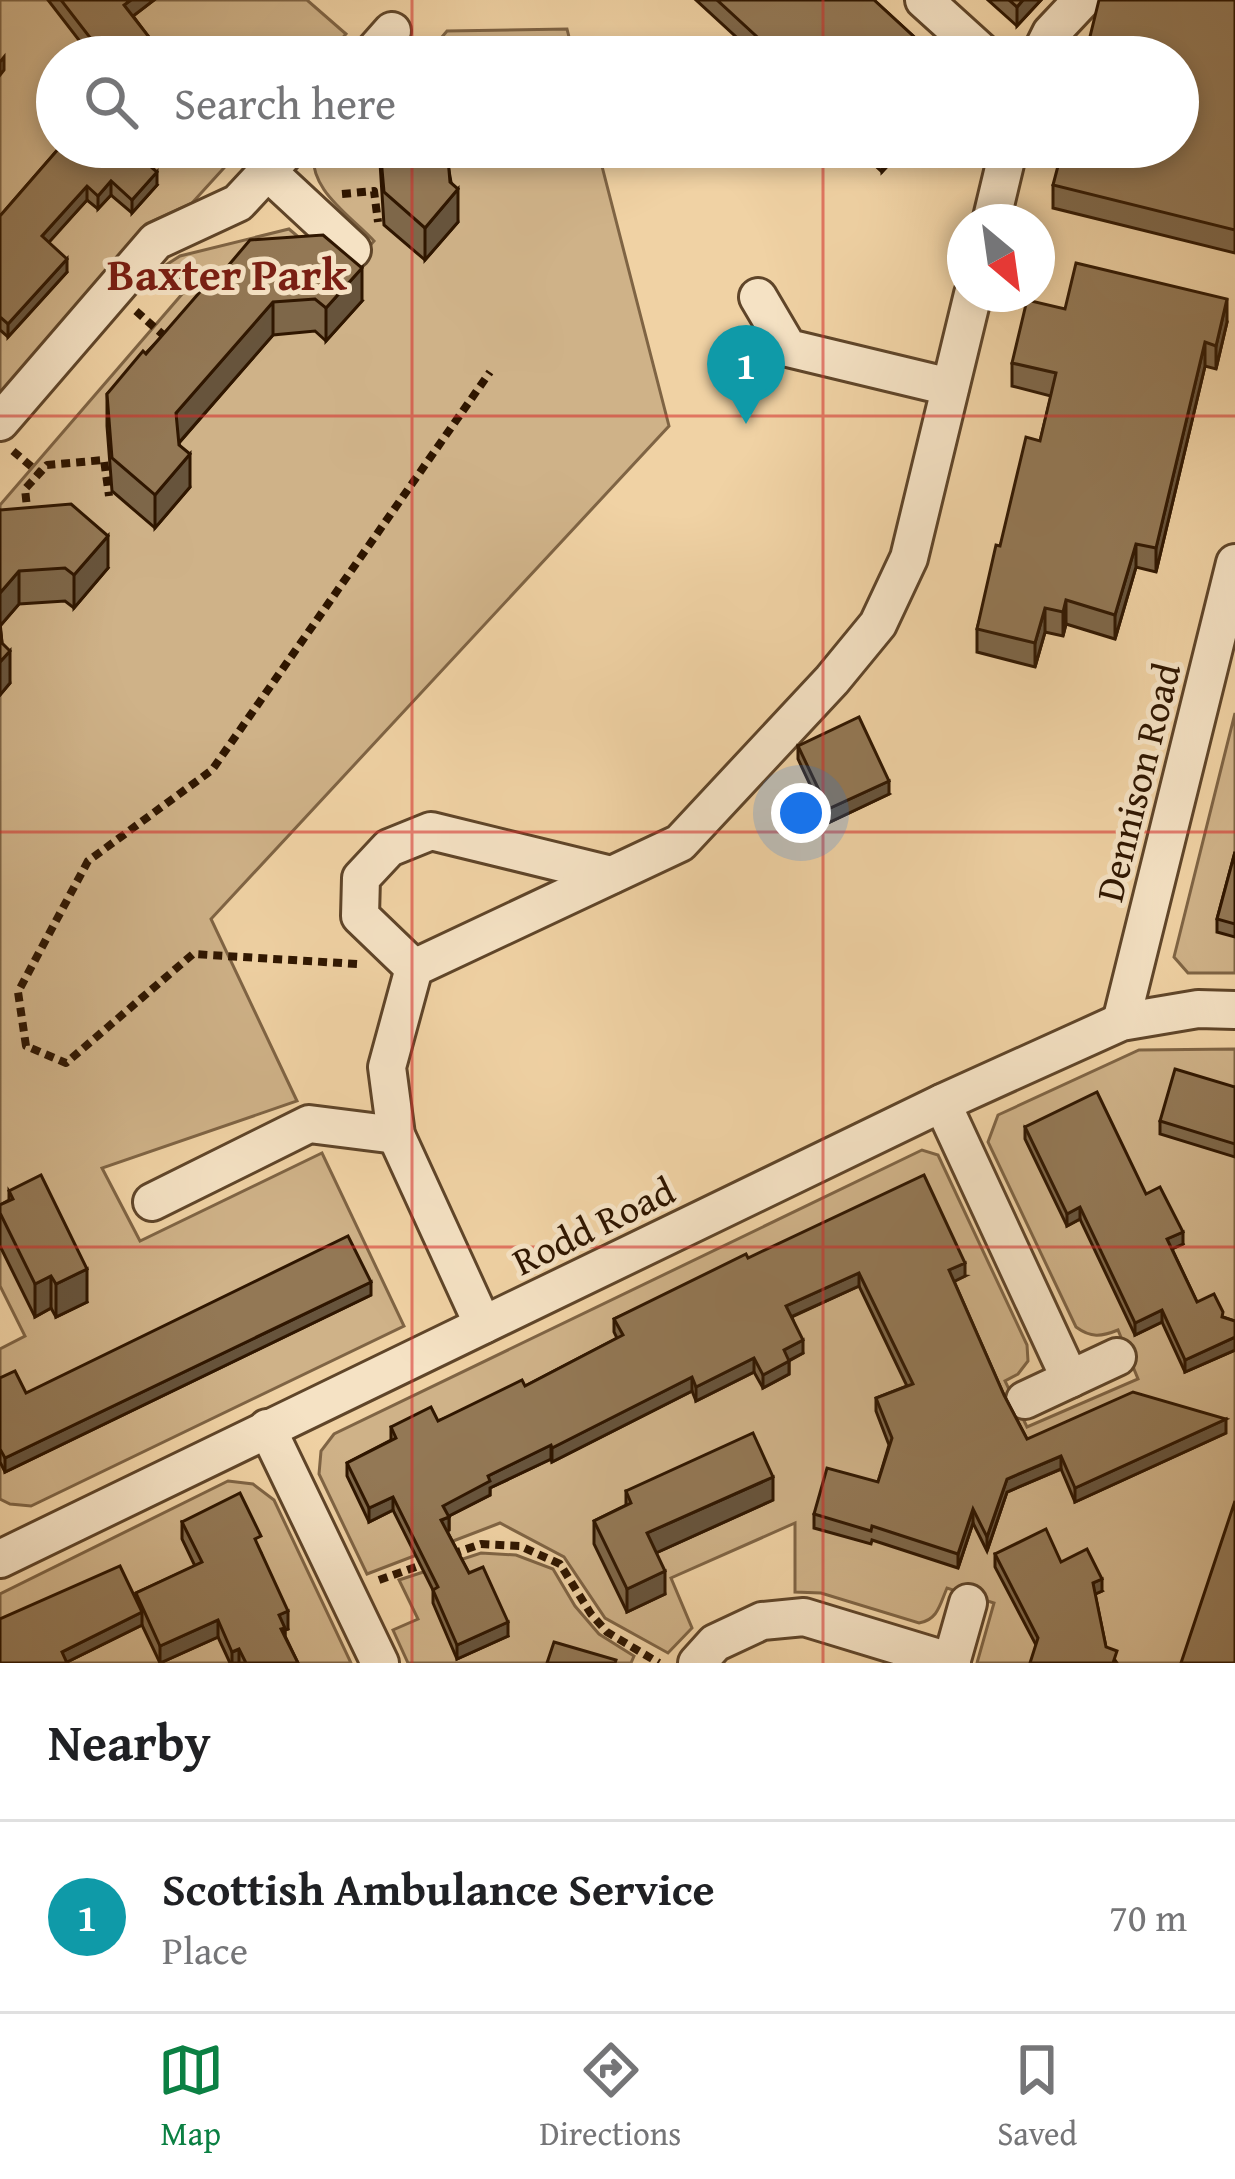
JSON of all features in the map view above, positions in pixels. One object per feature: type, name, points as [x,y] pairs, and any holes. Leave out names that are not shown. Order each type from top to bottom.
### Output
[{"type":"street","points":[[924,0],[964,36]]},
{"type":"street","points":[[1050,36],[1082,0]]},
{"type":"street","points":[[0,422],[156,241],[238,203],[271,168]]},
{"type":"street","points":[[286,168],[352,250]]},
{"type":"street","points":[[995,204],[1004,168]]},
{"type":"street","points":[[758,297],[788,348],[950,388]]},
{"type":"street","points":[[483,1325],[396,1135],[387,1067],[414,968],[680,843],[832,680],[878,624],[909,558],[969,312]]},
{"type":"street","name":"Dennison Road","points":[[1120,1022],[1235,563]]},
{"type":"street","points":[[414,968],[360,916],[361,878],[389,848],[431,831],[611,875]]},
{"type":"street","name":"Rodd Road","points":[[0,1559],[942,1103],[1120,1022],[1198,1009],[1235,1010]]},
{"type":"street","points":[[942,1103],[1070,1379]]},
{"type":"street","points":[[152,1202],[309,1124],[396,1135]]},
{"type":"street","points":[[1025,1400],[1117,1357]]},
{"type":"street","points":[[267,1428],[380,1663]]},
{"type":"street","points":[[698,1663],[716,1643],[762,1621],[804,1617],[951,1662],[968,1604]]},
{"type":"path","points":[[113,291],[176,346]]},
{"type":"path","points":[[414,968],[193,954],[66,1063],[26,1046],[18,992],[88,861],[212,770],[490,372]]},
{"type":"path","points":[[30,535],[25,489],[47,465],[104,460],[109,496]]},
{"type":"path","points":[[346,1592],[481,1544],[520,1546],[560,1564],[607,1632],[658,1663]]},
{"type":"shaded area","points":[[0,0],[307,0],[344,36],[36,36],[36,168],[224,168],[192,203],[146,224],[0,394]]},
{"type":"shaded area","points":[[567,29],[569,36],[443,36],[447,31]]},
{"type":"shaded area","points":[[315,168],[602,168],[669,426],[211,919],[297,1101],[102,1168],[140,1241],[322,1153],[404,1326],[31,1506],[10,1504],[0,1499],[0,1349],[25,1336],[0,1286],[0,505],[189,286],[166,265],[180,256],[289,229],[343,275],[374,241],[342,211]]},
{"type":"shaded area","points":[[1235,713],[1235,973],[1188,973],[1174,957]]},
{"type":"shaded area","points":[[1235,1049],[1235,1663],[977,1663],[994,1603],[947,1588],[934,1615],[919,1623],[821,1593],[795,1592],[795,1523],[671,1578],[692,1628],[668,1653],[605,1618],[564,1557],[500,1523],[367,1574],[319,1474],[321,1451],[334,1434],[922,1150],[938,1155],[1027,1345],[1028,1361],[1005,1381],[1027,1427],[1138,1379],[1118,1330],[1096,1335],[1076,1327],[988,1142],[998,1115],[1139,1050]]},
{"type":"shaded area","points":[[228,1481],[253,1484],[274,1500],[351,1663],[0,1663],[0,1594]]},
{"type":"shaded area","points":[[481,1553],[516,1555],[553,1569],[599,1634],[634,1656],[631,1663],[408,1663],[393,1630],[418,1619],[399,1580]]},
{"type":"building","points":[[61,0],[131,0],[124,5],[148,36],[89,36]]},
{"type":"building","points":[[717,0],[874,0],[913,36],[756,36]]},
{"type":"building","points":[[1099,0],[1235,0],[1235,230],[1053,185],[1057,168],[1199,168],[1199,36],[1090,36]]},
{"type":"building","points":[[42,168],[152,168],[157,172],[132,200],[111,181],[98,196],[87,186],[42,236],[67,259],[8,324],[0,317],[0,216]]},
{"type":"building","points":[[382,168],[449,168],[450,182],[458,189],[425,228],[384,192]]},
{"type":"building","points":[[323,235],[362,268],[326,308],[315,299],[273,302],[176,413],[179,445],[190,454],[155,495],[112,458],[107,394],[250,240]]},
{"type":"building","points":[[1076,263],[1227,299],[1216,346],[1205,342],[1156,548],[1136,544],[1115,615],[1066,600],[1063,612],[1045,608],[1035,643],[977,629],[1026,437],[1040,441],[1056,373],[1012,363],[1024,312],[1065,309]]},
{"type":"building","points":[[71,504],[108,536],[74,575],[65,568],[19,571],[0,593],[0,510]]},
{"type":"building","points":[[0,622],[2,643],[10,651],[0,662]]},
{"type":"building","points":[[859,717],[889,781],[828,809],[798,746]]},
{"type":"building","points":[[1235,852],[1235,924],[1217,919]]},
{"type":"building","points":[[1175,1069],[1235,1087],[1235,1144],[1160,1121]]},
{"type":"building","points":[[1097,1092],[1146,1194],[1160,1187],[1183,1232],[1167,1239],[1197,1302],[1214,1294],[1222,1317],[1235,1321],[1235,1337],[1185,1360],[1162,1310],[1135,1323],[1080,1207],[1067,1214],[1025,1127]]},
{"type":"building","points":[[41,1175],[87,1269],[56,1284],[51,1276],[35,1284],[0,1213],[0,1205],[13,1199],[9,1191]]},
{"type":"building","points":[[924,1175],[965,1263],[949,1270],[1027,1439],[1133,1392],[1226,1419],[1075,1488],[1061,1456],[1007,1479],[987,1537],[973,1509],[958,1554],[872,1526],[871,1531],[814,1514],[827,1468],[878,1482],[892,1438],[876,1398],[913,1384],[859,1273],[786,1306],[803,1340],[784,1350],[789,1361],[763,1375],[754,1358],[696,1387],[692,1377],[488,1476],[490,1481],[443,1506],[449,1517],[441,1520],[469,1573],[483,1567],[508,1622],[457,1645],[433,1590],[438,1587],[393,1497],[369,1508],[347,1463],[396,1438],[391,1427],[431,1407],[438,1421],[522,1380],[525,1386],[623,1335],[614,1319]]},
{"type":"building","points":[[348,1236],[371,1282],[5,1458],[0,1449],[0,1378],[15,1371],[26,1393]]},
{"type":"building","points":[[753,1433],[773,1477],[647,1533],[665,1571],[627,1589],[594,1521],[631,1503],[626,1491]]},
{"type":"building","points":[[240,1493],[288,1611],[279,1615],[285,1628],[281,1629],[298,1663],[246,1663],[239,1649],[232,1652],[218,1620],[160,1646],[136,1593],[202,1562],[182,1522]]},
{"type":"building","points":[[1235,1501],[1235,1663],[1181,1663]]},
{"type":"building","points":[[1046,1529],[1061,1562],[1087,1549],[1102,1579],[1093,1583],[1106,1647],[1117,1651],[1113,1663],[1030,1663],[1038,1638],[995,1554]]},
{"type":"building","points":[[120,1566],[142,1612],[62,1652],[67,1663],[0,1663],[0,1619]]},
{"type":"building","points":[[554,1642],[616,1660],[547,1663]]},
{"type":"place","name":"Scottish Ambulance Service","points":[[746,424]]},
{"type":"district","name":"Baxter Park","points":[[227,273]]}]
